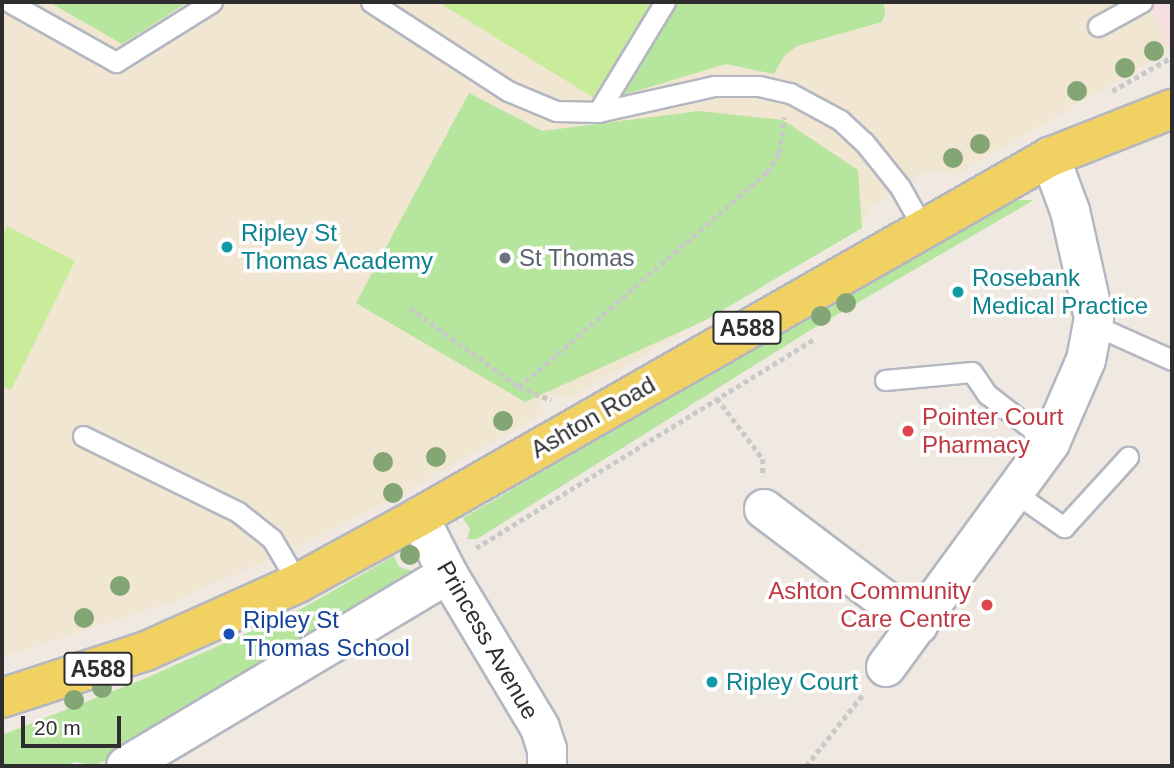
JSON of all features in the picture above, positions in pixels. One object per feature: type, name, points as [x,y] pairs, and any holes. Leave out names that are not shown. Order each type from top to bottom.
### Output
[{"type":"main road","name":"Ashton Road","points":[[2,698],[146,651],[298,583],[419,517],[1050,157],[1172,109]]},
{"type":"street","points":[[886,667],[1050,443],[1086,360],[1093,324],[1082,260],[1064,191],[1050,157]]},
{"type":"street","points":[[764,493],[918,625]]},
{"type":"street","name":"Princess Avenue","points":[[419,517],[457,564],[540,728],[547,749],[547,766]]},
{"type":"street","points":[[126,766],[457,564]]},
{"type":"lane","points":[[9,2],[116,62],[212,2]]},
{"type":"lane","points":[[371,2],[508,91],[556,111],[598,113],[714,86],[759,86],[790,93],[840,120],[864,142],[900,187],[923,228]]},
{"type":"lane","points":[[598,113],[665,2]]},
{"type":"lane","points":[[1098,26],[1142,2]]},
{"type":"lane","points":[[1093,324],[1172,359]]},
{"type":"lane","points":[[885,380],[972,372],[987,394],[1050,443]]},
{"type":"lane","points":[[83,436],[238,512],[272,539],[298,583]]},
{"type":"lane","points":[[1015,493],[1064,527],[1128,457]]},
{"type":"path","points":[[519,387],[767,172],[779,153],[785,106]]},
{"type":"path","points":[[410,308],[519,387],[558,403]]},
{"type":"path","points":[[457,564],[813,340]]},
{"type":"path","points":[[717,398],[763,459],[764,493]]},
{"type":"path","points":[[806,766],[886,667]]},
{"type":"shaded area","points":[[2,2],[1150,2],[1169,51],[956,175],[932,170],[924,173],[870,207],[862,228],[567,399],[556,394],[538,403],[546,412],[373,509],[302,545],[175,601],[2,657]]},
{"type":"shaded area","points":[[1150,2],[1172,2],[1172,49],[1169,51]]},
{"type":"green space","points":[[49,2],[188,2],[122,44]]},
{"type":"green space","points":[[438,2],[655,2],[596,99]]},
{"type":"green space","points":[[672,2],[884,2],[885,14],[882,22],[797,46],[784,56],[774,74],[726,64],[623,95],[622,84]]},
{"type":"green space","points":[[469,93],[542,131],[700,111],[783,120],[858,170],[862,228],[704,321],[525,402],[356,303]]},
{"type":"green space","points":[[1010,200],[1034,200],[809,331],[477,539],[467,539],[470,529],[463,518]]},
{"type":"green space","points":[[7,226],[75,261],[11,390],[2,386],[2,237]]},
{"type":"green space","points":[[394,556],[399,567],[415,572],[109,759],[95,765],[76,762],[62,766],[2,766],[2,735],[144,679],[301,609]]},
{"type":"place","name":"Ripley St Thomas Academy","points":[[227,247]]},
{"type":"place","name":"St Thomas","points":[[505,258]]},
{"type":"place","name":"Rosebank Medical Practice","points":[[958,292]]},
{"type":"place","name":"Pointer Court Pharmacy","points":[[908,431]]},
{"type":"place","name":"Ashton Community Care Centre","points":[[987,605]]},
{"type":"place","name":"Ripley St Thomas School","points":[[229,634]]},
{"type":"place","name":"Ripley Court","points":[[712,682]]}]
